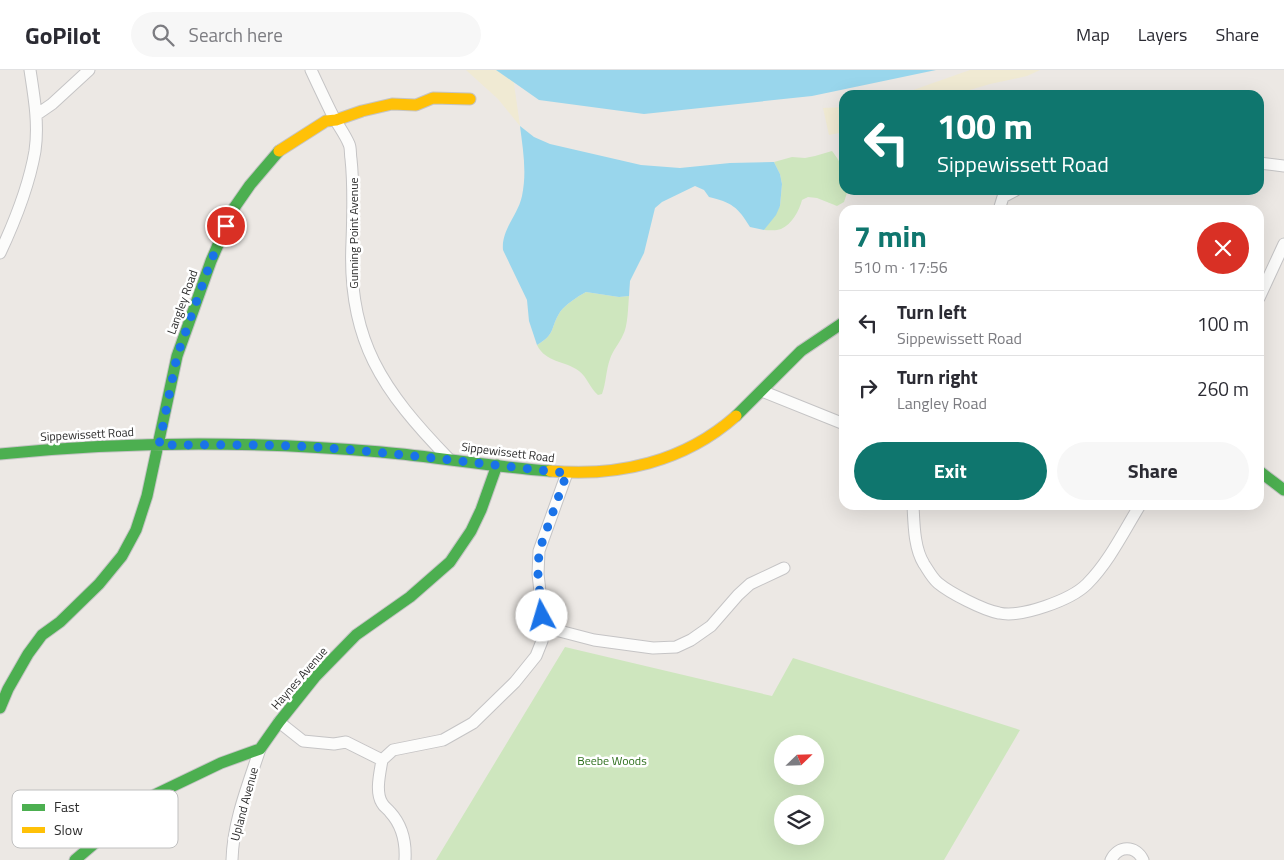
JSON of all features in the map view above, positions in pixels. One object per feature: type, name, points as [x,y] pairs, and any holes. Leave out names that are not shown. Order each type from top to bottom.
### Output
[{"type":"street","points":[[0,253],[17,214],[34,151],[36,115],[30,70]]},
{"type":"street","points":[[36,115],[52,104],[89,70]]},
{"type":"street","name":"Gunning Point Avenue","points":[[311,70],[350,145],[353,176],[352,290],[360,330],[376,369],[412,420],[420,435],[421,456]]},
{"type":"street","name":"Langley Road","points":[[159,445],[177,356],[211,261],[234,208],[277,152],[326,121],[336,120],[362,111],[392,104],[416,105],[433,98],[470,99]]},
{"type":"street","points":[[1264,164],[1284,166]]},
{"type":"street","points":[[1000,205],[1003,197],[1007,195]]},
{"type":"street","points":[[1264,287],[1284,244]]},
{"type":"street","name":"Sippewissett Road","points":[[0,454],[90,446],[296,446],[421,456],[567,473],[591,474],[625,470],[683,452],[723,426],[745,408],[796,355],[839,325]]},
{"type":"street","points":[[762,391],[839,422]]},
{"type":"street","name":"Gunning Point Avenue","points":[[412,420],[449,459]]},
{"type":"street","points":[[0,708],[8,689],[28,654],[42,635],[60,622],[99,584],[122,556],[136,530],[147,496],[159,445]]},
{"type":"street","name":"Haynes Avenue","points":[[260,749],[315,677],[356,635],[410,597],[450,562],[471,531],[481,510],[497,465]]},
{"type":"street","points":[[405,860],[405,842],[400,825],[382,804],[378,793],[382,760],[394,750],[443,740],[473,723],[515,682],[536,656],[542,641],[544,627],[538,574],[539,551],[567,473]]},
{"type":"street","points":[[1264,475],[1284,490]]},
{"type":"street","points":[[913,510],[915,535],[923,562],[936,582],[961,598],[999,614],[1020,612],[1054,604],[1086,585],[1108,558],[1137,510]]},
{"type":"street","points":[[544,627],[594,640],[653,648],[676,647],[691,640],[711,626],[750,584],[784,568]]},
{"type":"street","points":[[279,722],[303,741],[334,744],[346,742],[382,760]]},
{"type":"street","points":[[165,790],[221,763],[260,749]]},
{"type":"street","name":"Upland Avenue","points":[[232,860],[233,843],[245,794],[260,749]]},
{"type":"street","points":[[75,860],[91,848]]},
{"type":"street","points":[[1110,860],[1118,851],[1127,848],[1136,851],[1143,860]]},
{"type":"green space","points":[[832,151],[839,161],[839,195],[846,195],[844,202],[837,206],[817,198],[808,197],[802,200],[794,217],[785,227],[777,230],[764,230],[780,206],[782,184],[780,174],[774,162],[792,157],[805,158]]},
{"type":"green space","points":[[586,292],[619,297],[629,296],[625,331],[610,359],[602,394],[598,395],[579,371],[545,355],[537,345],[550,334],[562,309]]},
{"type":"green space","name":"Beebe Woods","points":[[565,647],[772,696],[793,658],[1020,730],[944,860],[436,860]]},
{"type":"sand","points":[[466,70],[512,70],[520,126],[498,99]]},
{"type":"sand","points":[[970,70],[1040,70],[1027,76],[970,90],[913,90]]},
{"type":"sand","points":[[839,107],[839,133],[829,135],[823,108]]},
{"type":"water","points":[[496,70],[936,70],[812,96],[644,114],[539,100]]},
{"type":"water","points":[[520,126],[534,137],[550,144],[641,165],[680,168],[730,163],[774,162],[780,174],[782,184],[780,206],[776,215],[764,230],[750,227],[733,206],[709,197],[704,190],[695,186],[662,202],[655,208],[644,253],[630,281],[629,296],[619,297],[586,292],[562,309],[550,334],[537,345],[529,321],[527,300],[503,250],[507,229],[522,196],[524,161]]},
{"type":"traffic: fast","points":[[0,708],[8,689],[28,654],[42,635],[60,622],[99,584],[122,556],[136,530],[147,496],[177,356],[211,261],[234,208],[250,185],[279,151]]},
{"type":"traffic: fast","points":[[736,416],[801,351],[839,325]]},
{"type":"traffic: fast","points":[[0,454],[95,447],[238,444],[381,452],[550,471]]},
{"type":"traffic: fast","points":[[165,790],[221,763],[260,749],[315,677],[356,635],[410,597],[450,562],[471,531],[481,510],[497,465]]},
{"type":"traffic: fast","points":[[1264,475],[1284,490]]},
{"type":"traffic: fast","points":[[75,860],[89,848]]},
{"type":"traffic: slow","points":[[279,151],[326,121],[336,120],[362,111],[392,104],[416,105],[433,98],[470,99]]},
{"type":"traffic: slow","points":[[550,471],[600,471],[649,463],[695,445],[716,432],[736,416]]},
{"type":"route","points":[[226,226],[211,261],[177,356],[159,445],[314,447],[449,459],[567,473],[539,551],[538,574],[542,616]]}]
